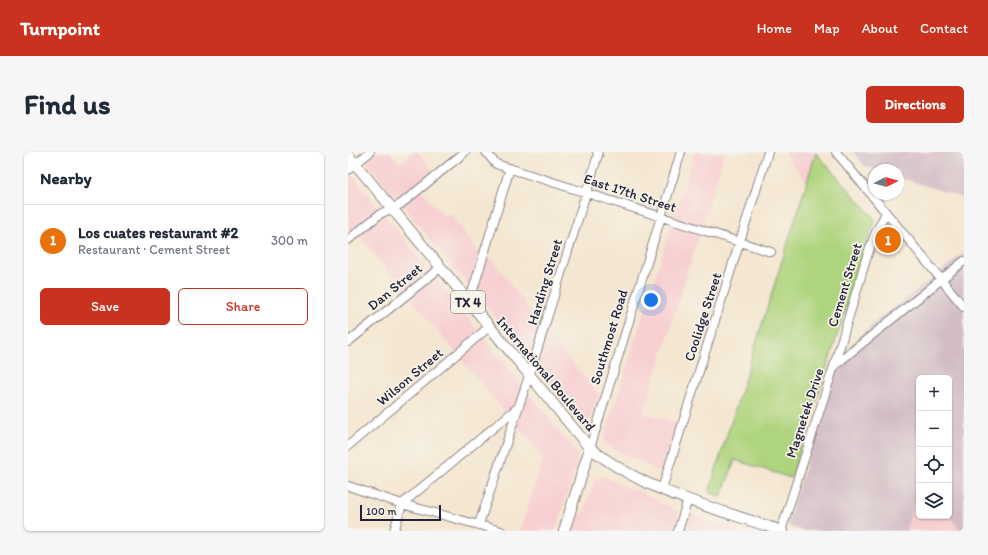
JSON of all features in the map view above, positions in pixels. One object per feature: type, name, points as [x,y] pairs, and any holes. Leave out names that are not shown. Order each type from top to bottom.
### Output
[{"type":"main road","name":"International Boulevard","points":[[348,155],[352,167],[392,209],[590,448],[610,464],[662,489],[781,531]]},
{"type":"main road","name":"Southmost Road","points":[[564,531],[590,448]]},
{"type":"street","points":[[352,167],[370,152]]},
{"type":"street","points":[[348,240],[380,214],[401,204],[465,152]]},
{"type":"street","name":"East 17th Street","points":[[486,152],[496,164],[771,252]]},
{"type":"street","name":"Harding Street","points":[[479,524],[529,376],[596,162],[597,152]]},
{"type":"street","name":"Southmost Road","points":[[590,448],[681,152]]},
{"type":"street","name":"Coolidge Street","points":[[662,489],[768,152]]},
{"type":"street","points":[[836,152],[964,307]]},
{"type":"street","points":[[465,298],[473,290],[510,168]]},
{"type":"street","name":"Cement Street","points":[[834,366],[868,253],[876,232],[886,213]]},
{"type":"street","name":"Magnetek Drive","points":[[781,531],[834,366],[964,261]]},
{"type":"street","name":"Dan Street","points":[[348,342],[440,268]]},
{"type":"street","name":"Wilson Street","points":[[348,446],[489,327]]},
{"type":"street","points":[[394,531],[402,504],[517,409]]},
{"type":"street","points":[[348,486],[402,504],[501,531]]},
{"type":"street","points":[[678,531],[688,499]]},
{"type":"shaded area","points":[[358,152],[390,152],[399,163],[414,152],[418,152],[435,173],[419,187],[443,216],[449,213],[479,252],[493,260],[539,323],[599,395],[589,422],[580,420]]},
{"type":"shaded area","points":[[695,152],[725,152],[644,413],[678,423],[663,473],[603,442]]},
{"type":"shaded area","points":[[783,152],[817,152],[807,182]]},
{"type":"shaded area","points":[[853,152],[964,152],[964,198],[904,179],[904,164],[868,164],[868,167],[865,166]]},
{"type":"shaded area","points":[[348,170],[577,453],[578,460],[556,531],[520,531],[543,458],[354,230],[348,235]]},
{"type":"shaded area","points":[[964,253],[964,531],[962,531],[952,519],[952,375],[916,375],[916,500],[905,531],[801,531],[787,525],[839,356],[872,325]]},
{"type":"shaded area","points":[[603,476],[633,491],[634,489],[679,512],[673,531],[572,531],[578,514],[583,515],[595,480]]},
{"type":"shaded area","points":[[916,500],[916,519],[952,519],[962,531],[905,531]]},
{"type":"shaded area","points":[[691,514],[739,531],[685,531]]},
{"type":"green space","points":[[816,153],[875,219],[791,478],[735,460],[721,497],[709,492]]},
{"type":"place","name":"Los cuates restaurant #2","points":[[888,240]]}]
